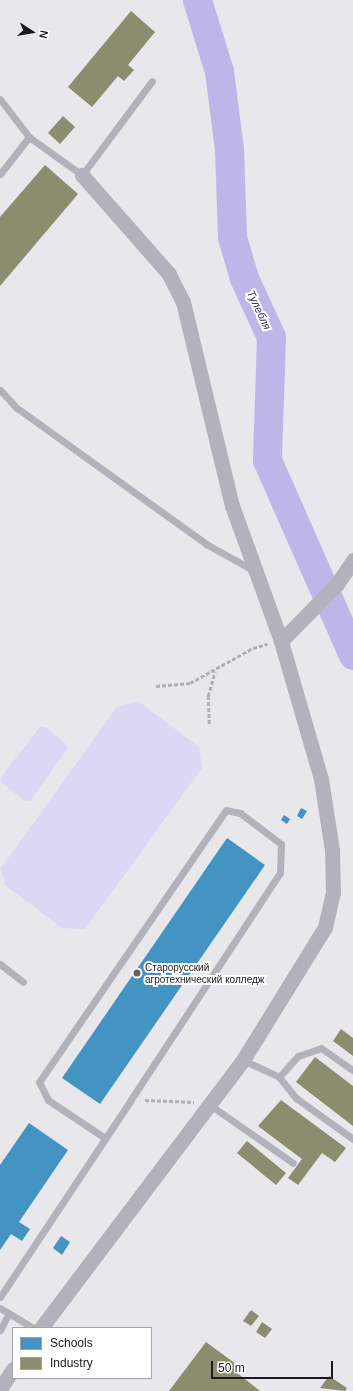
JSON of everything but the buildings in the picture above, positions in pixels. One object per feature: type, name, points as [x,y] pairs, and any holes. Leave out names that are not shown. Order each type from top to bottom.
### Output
[{"type":"street","points":[[42,1327],[244,1060],[325,927],[333,893],[332,850],[321,778],[281,641],[253,570],[232,506],[184,302],[169,274],[82,174]]},
{"type":"street","points":[[281,641],[316,603],[338,584],[353,560]]},
{"type":"street","points":[[0,1389],[12,1371]]},
{"type":"lane","points":[[0,99],[29,137],[82,174],[152,81]]},
{"type":"lane","points":[[0,174],[29,137]]},
{"type":"lane","points":[[0,390],[17,408],[200,540],[253,570]]},
{"type":"lane","points":[[0,1297],[130,1101],[280,873],[281,844],[240,813],[226,810],[39,1082],[48,1100],[105,1138]]},
{"type":"lane","points":[[0,964],[24,982]]},
{"type":"lane","points":[[279,1076],[298,1056],[321,1048],[353,1070]]},
{"type":"lane","points":[[244,1060],[279,1076],[296,1098],[353,1139]]},
{"type":"lane","points":[[210,1105],[293,1163]]},
{"type":"lane","points":[[0,1308],[31,1327]]},
{"type":"lane","points":[[0,1330],[9,1313]]},
{"type":"path","points":[[156,686],[190,683],[216,671],[253,648],[281,641]]},
{"type":"path","points":[[209,724],[208,696],[216,671]]},
{"type":"path","points":[[130,1101],[186,1100],[210,1105]]},
{"type":"shaded area","points":[[138,701],[199,747],[202,768],[85,929],[62,928],[5,885],[1,868],[117,707]]},
{"type":"shaded area","points":[[40,727],[45,727],[66,744],[67,749],[30,801],[25,801],[1,782],[1,777]]},
{"type":"waterway","name":"Тулебля","points":[[197,0],[219,71],[229,149],[232,237],[244,278],[271,337],[267,460],[353,655]]},
{"type":"waterway","points":[[200,6],[206,0]]},
{"type":"place","name":"Старорусский агротехнический колледж","points":[[137,973]]}]
